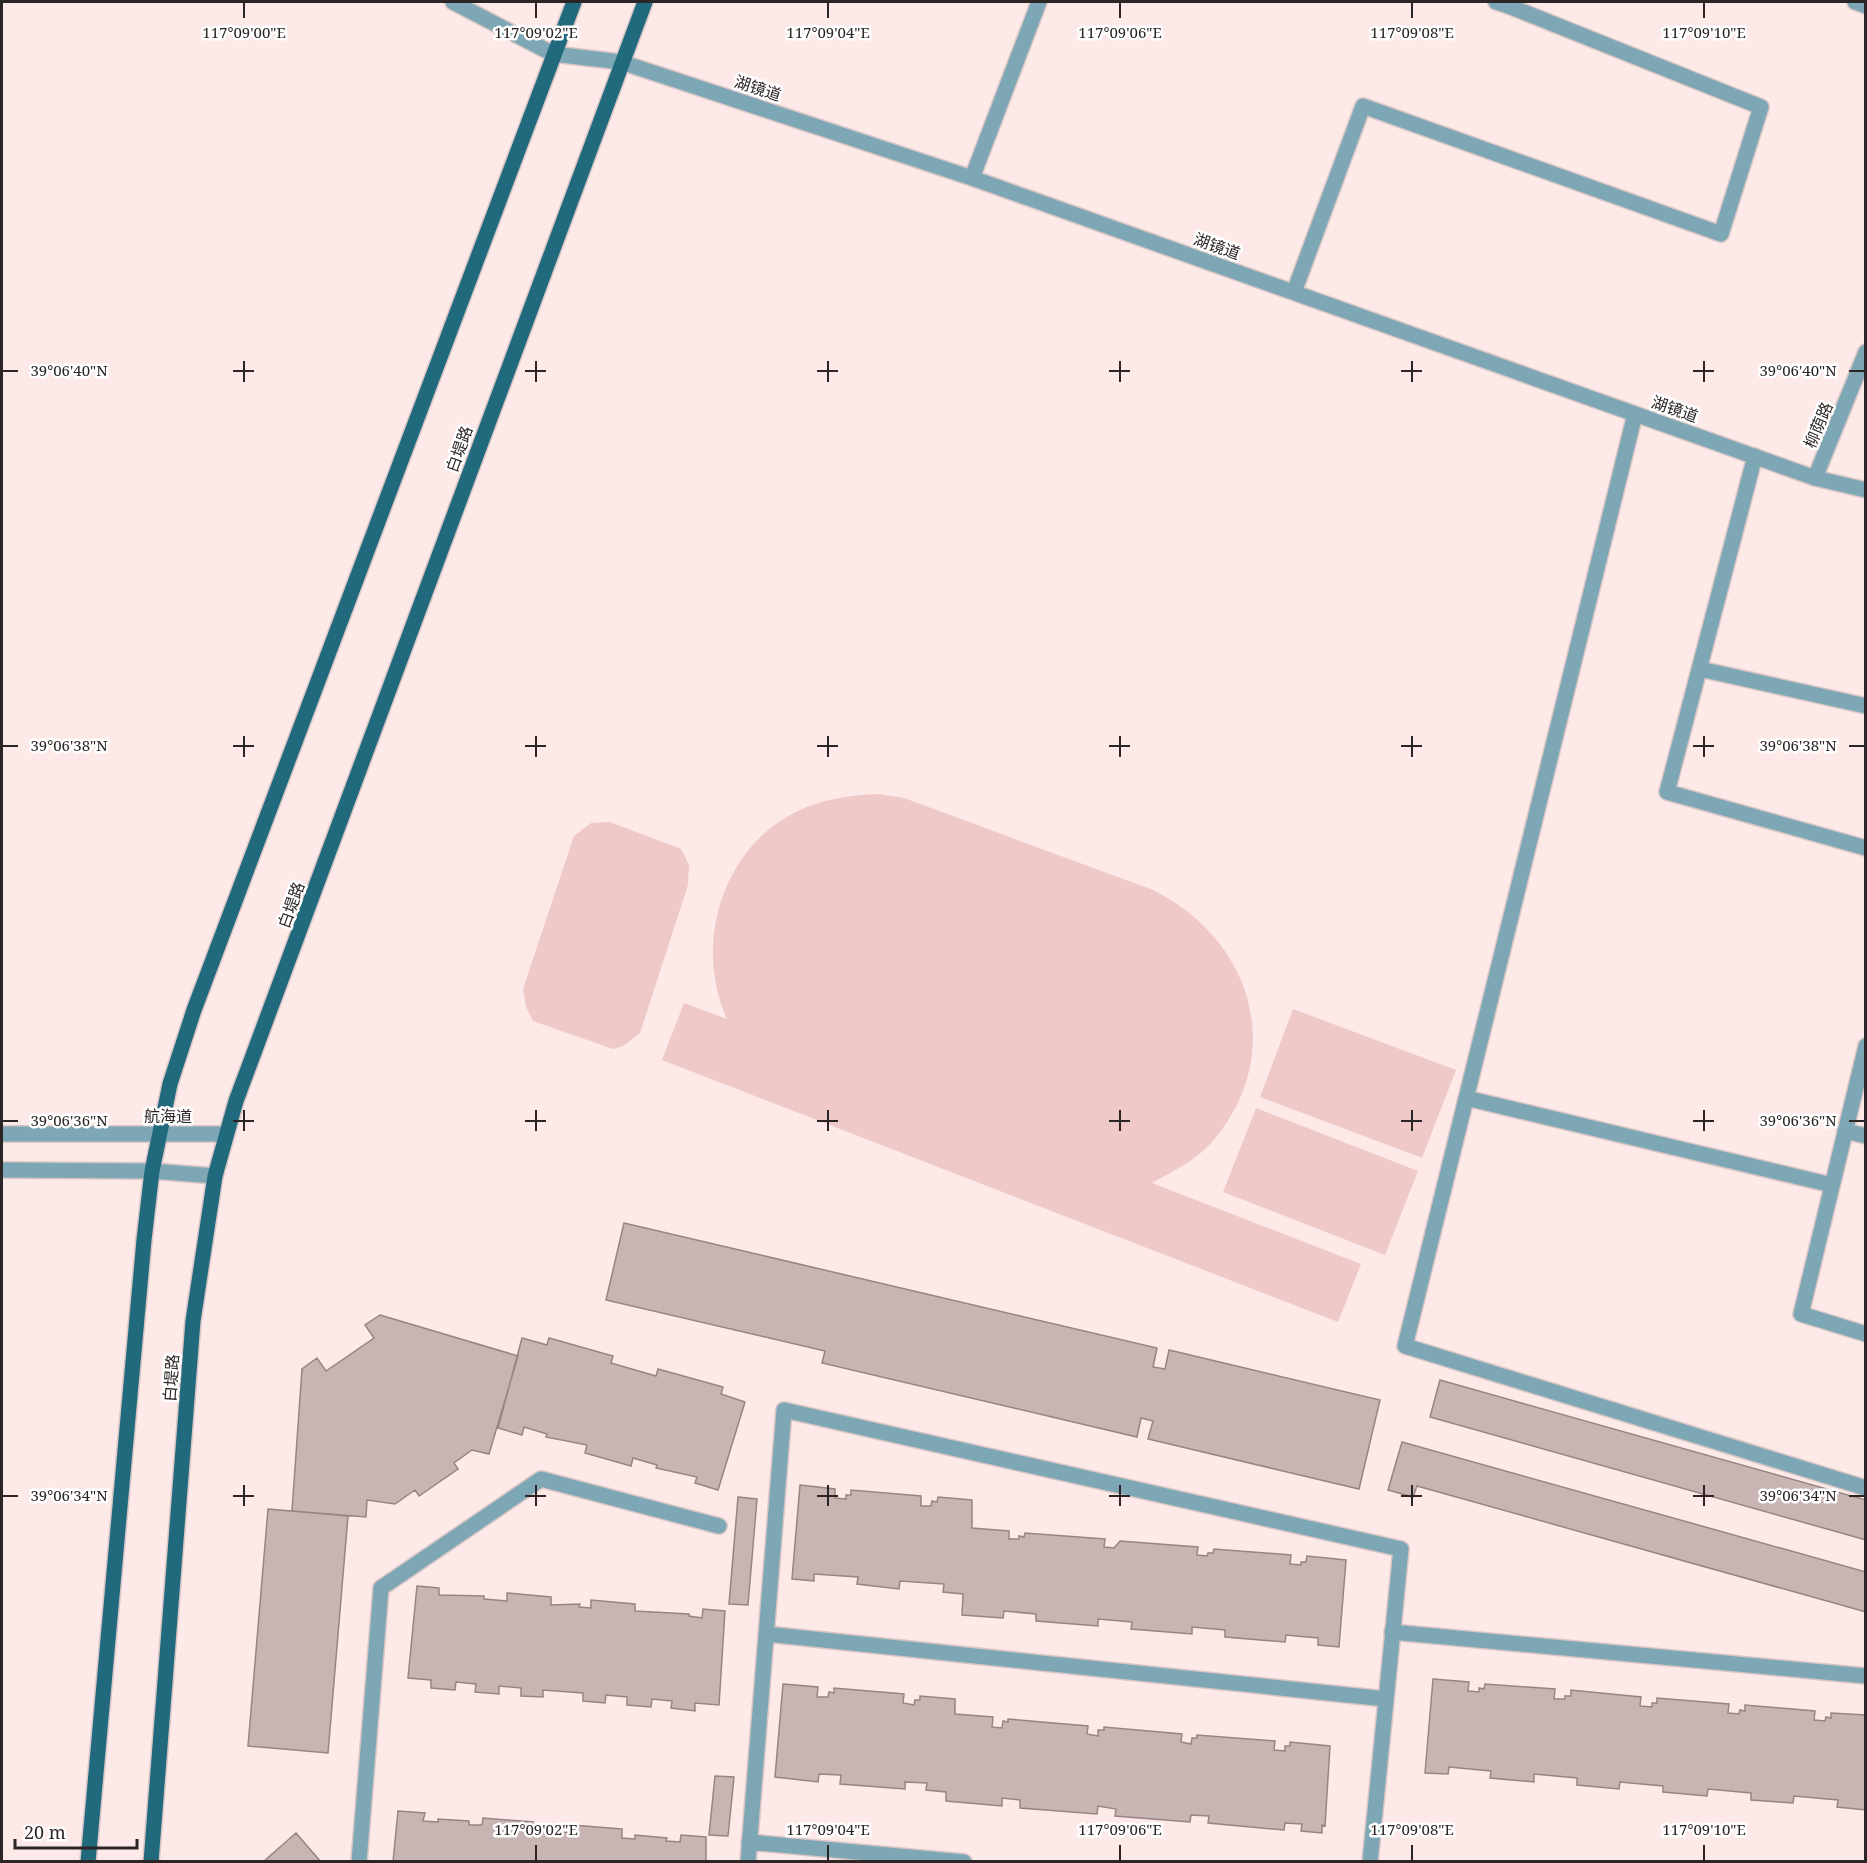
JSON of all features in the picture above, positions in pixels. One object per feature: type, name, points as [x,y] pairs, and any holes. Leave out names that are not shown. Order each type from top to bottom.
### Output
[{"type":"main road","points":[[88,1862],[152,1171],[170,1084],[194,1010],[574,2]]},
{"type":"main road","name":"白堤路","points":[[151,1862],[193,1321],[215,1176],[226,1134],[236,1101],[645,2]]},
{"type":"street","points":[[453,2],[553,54]]},
{"type":"street","points":[[972,178],[1039,2]]},
{"type":"street","points":[[1855,2],[1866,6]]},
{"type":"street","points":[[1294,292],[1364,106],[1721,234],[1761,107],[1506,3]]},
{"type":"street","name":"湖镜道","points":[[553,54],[621,62],[972,178],[1815,478],[1866,489]]},
{"type":"street","name":"柳荫路","points":[[1815,478],[1866,352]]},
{"type":"street","points":[[1635,414],[1405,1346],[1866,1488]]},
{"type":"street","points":[[1755,456],[1667,792],[1866,848]]},
{"type":"street","points":[[1700,669],[1866,706]]},
{"type":"street","points":[[1866,1046],[1801,1314],[1866,1334]]},
{"type":"street","points":[[1466,1098],[1832,1185]]},
{"type":"street","points":[[1845,1131],[1866,1136]]},
{"type":"street","name":"航海道","points":[[2,1134],[226,1134]]},
{"type":"street","points":[[2,1170],[152,1171],[215,1176]]},
{"type":"street","points":[[748,1862],[784,1410],[1401,1549],[1370,1862]]},
{"type":"street","points":[[359,1862],[381,1588],[541,1479],[719,1526]]},
{"type":"street","points":[[1392,1632],[1866,1676]]},
{"type":"street","points":[[766,1634],[1386,1699]]},
{"type":"street","points":[[749,1842],[964,1862]]},
{"type":"shaded area","points":[[879,794],[904,798],[1153,890],[1187,911],[1215,938],[1235,968],[1248,1001],[1253,1037],[1249,1072],[1235,1108],[1212,1142],[1191,1160],[1152,1183],[1361,1264],[1338,1322],[662,1060],[684,1003],[727,1019],[717,989],[713,958],[715,927],[723,897],[736,868],[755,843],[778,822],[807,807],[824,801]]},
{"type":"shaded area","points":[[610,822],[681,849],[689,865],[688,885],[640,1033],[623,1046],[613,1049],[533,1021],[526,1007],[523,989],[574,836],[591,823]]},
{"type":"shaded area","points":[[1293,1009],[1456,1070],[1422,1158],[1260,1097]]},
{"type":"shaded area","points":[[1256,1108],[1418,1171],[1385,1255],[1223,1192]]},
{"type":"building","points":[[624,1223],[1157,1348],[1153,1367],[1165,1369],[1169,1350],[1380,1400],[1359,1489],[1148,1439],[1153,1421],[1141,1418],[1137,1437],[822,1363],[825,1351],[606,1300]]},
{"type":"building","points":[[380,1315],[518,1356],[489,1454],[472,1450],[454,1463],[458,1469],[419,1496],[415,1490],[395,1504],[367,1500],[366,1517],[292,1511],[302,1369],[317,1358],[326,1371],[374,1338],[365,1325]]},
{"type":"building","points":[[522,1338],[547,1345],[549,1338],[613,1356],[611,1363],[656,1376],[658,1369],[723,1387],[721,1394],[745,1402],[718,1490],[695,1483],[697,1477],[656,1468],[657,1465],[633,1458],[631,1466],[585,1453],[587,1445],[546,1437],[547,1434],[524,1427],[522,1435],[498,1428]]},
{"type":"building","points":[[1440,1380],[1866,1500],[1866,1540],[1430,1417]]},
{"type":"building","points":[[1402,1442],[1866,1572],[1866,1612],[1417,1486],[1413,1497],[1388,1490]]},
{"type":"building","points":[[800,1485],[835,1489],[835,1498],[846,1499],[846,1495],[851,1495],[851,1490],[921,1496],[921,1506],[931,1506],[932,1501],[937,1502],[938,1497],[972,1500],[972,1528],[1009,1531],[1009,1539],[1019,1539],[1019,1536],[1024,1537],[1025,1533],[1105,1539],[1104,1547],[1114,1548],[1120,1541],[1198,1547],[1197,1555],[1207,1556],[1208,1553],[1213,1553],[1214,1549],[1291,1555],[1290,1564],[1301,1565],[1301,1562],[1306,1562],[1307,1556],[1346,1560],[1339,1647],[1318,1645],[1318,1638],[1286,1635],[1285,1642],[1225,1637],[1225,1630],[1192,1627],[1192,1634],[1131,1629],[1132,1622],[1098,1619],[1098,1626],[1036,1621],[1036,1614],[1004,1611],[1003,1618],[962,1615],[963,1594],[943,1592],[944,1584],[900,1581],[899,1589],[857,1584],[858,1577],[814,1574],[814,1581],[792,1579]]},
{"type":"building","points":[[738,1497],[757,1499],[748,1605],[729,1604]]},
{"type":"building","points":[[268,1509],[348,1516],[328,1753],[248,1746]]},
{"type":"building","points":[[417,1586],[439,1588],[439,1595],[484,1596],[484,1599],[507,1601],[507,1593],[551,1597],[551,1605],[580,1604],[579,1607],[591,1608],[591,1600],[635,1604],[635,1611],[689,1614],[689,1616],[702,1618],[703,1609],[725,1611],[719,1705],[695,1703],[695,1711],[671,1708],[672,1701],[652,1699],[651,1707],[627,1705],[627,1697],[606,1695],[605,1703],[583,1701],[583,1693],[543,1690],[543,1697],[521,1696],[521,1688],[499,1686],[499,1694],[475,1692],[476,1684],[456,1682],[455,1690],[431,1688],[431,1680],[408,1678]]},
{"type":"building","points":[[1433,1679],[1469,1682],[1468,1691],[1479,1692],[1479,1688],[1484,1689],[1485,1684],[1555,1689],[1554,1699],[1565,1699],[1565,1696],[1571,1696],[1571,1690],[1641,1697],[1640,1706],[1652,1707],[1652,1703],[1657,1703],[1657,1698],[1729,1704],[1728,1713],[1739,1714],[1740,1710],[1745,1711],[1745,1705],[1815,1711],[1814,1720],[1825,1721],[1826,1717],[1831,1718],[1831,1713],[1866,1715],[1866,1810],[1837,1807],[1838,1800],[1794,1796],[1793,1803],[1751,1800],[1751,1793],[1708,1789],[1707,1796],[1663,1792],[1663,1786],[1620,1782],[1619,1789],[1577,1785],[1577,1778],[1534,1774],[1534,1782],[1490,1778],[1491,1771],[1449,1767],[1448,1774],[1425,1773]]},
{"type":"building","points":[[783,1684],[818,1687],[817,1697],[828,1697],[829,1692],[834,1693],[834,1688],[904,1694],[903,1703],[914,1705],[915,1700],[920,1700],[920,1696],[955,1699],[955,1714],[993,1717],[992,1727],[1002,1728],[1003,1721],[1008,1722],[1008,1719],[1088,1726],[1087,1734],[1098,1736],[1098,1730],[1104,1730],[1104,1727],[1182,1734],[1181,1742],[1191,1744],[1192,1738],[1197,1738],[1197,1735],[1275,1741],[1274,1750],[1285,1751],[1285,1746],[1290,1746],[1290,1742],[1330,1746],[1325,1826],[1322,1825],[1322,1833],[1301,1831],[1302,1824],[1285,1823],[1284,1830],[1208,1823],[1209,1816],[1191,1815],[1190,1822],[1115,1816],[1116,1809],[1098,1806],[1097,1814],[1020,1808],[1020,1800],[1002,1798],[1002,1806],[946,1801],[946,1792],[926,1790],[927,1783],[905,1782],[905,1789],[840,1784],[841,1775],[819,1774],[818,1782],[775,1777]]},
{"type":"building","points":[[715,1776],[734,1777],[728,1836],[709,1835]]},
{"type":"building","points":[[398,1811],[425,1813],[423,1821],[438,1822],[438,1819],[469,1821],[469,1825],[482,1825],[483,1818],[533,1822],[532,1830],[543,1831],[544,1827],[572,1833],[573,1825],[622,1829],[622,1838],[635,1839],[635,1835],[667,1838],[666,1841],[680,1842],[681,1835],[706,1837],[706,1862],[393,1862]]},
{"type":"building","points":[[296,1833],[321,1862],[263,1862]]}]
